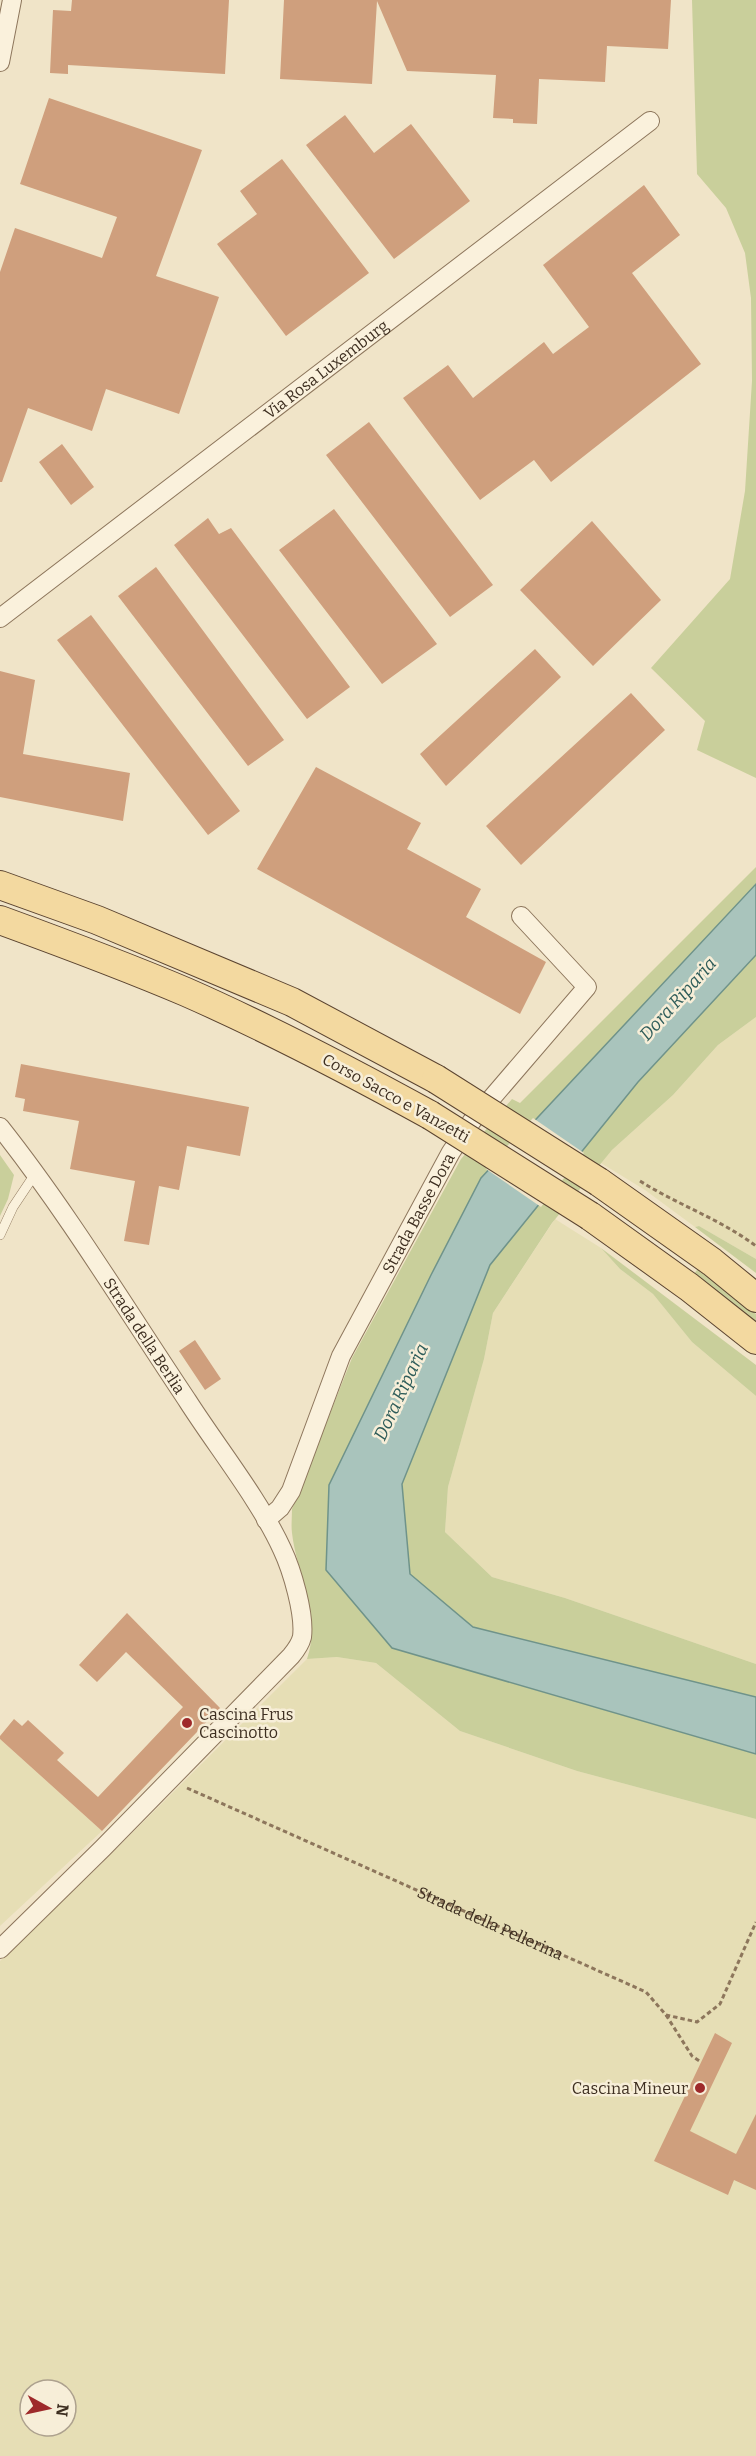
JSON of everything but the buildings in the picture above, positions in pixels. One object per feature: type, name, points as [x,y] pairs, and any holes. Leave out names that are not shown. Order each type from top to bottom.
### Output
[{"type":"main road","name":"Corso Sacco e Vanzetti","points":[[0,885],[97,920],[292,1002],[436,1079],[599,1182],[712,1262],[756,1298]]},
{"type":"main road","name":"Corso Sacco e Vanzetti","points":[[0,920],[186,992],[286,1039],[430,1115],[590,1216],[689,1287],[756,1340]]},
{"type":"street","points":[[0,62],[12,0]]},
{"type":"street","name":"Via Rosa Luxemburg","points":[[0,618],[650,121]]},
{"type":"street","name":"Strada Basse Dora","points":[[266,1520],[280,1508],[291,1491],[341,1356],[451,1152],[472,1121],[587,987],[520,916]]},
{"type":"street","name":"Strada della Berlia","points":[[0,1127],[35,1174],[266,1520],[282,1549],[298,1603],[302,1627],[298,1648],[169,1780]]},
{"type":"street","points":[[0,1949],[169,1780]]},
{"type":"lane","points":[[0,1235],[13,1207],[35,1174]]},
{"type":"path","points":[[637,1179],[663,1195],[736,1231],[756,1246]]},
{"type":"path","name":"Strada della Pellerina","points":[[169,1780],[646,1992],[666,2015],[692,2056],[701,2062]]},
{"type":"path","points":[[666,2015],[697,2022],[720,2004],[756,1922]]},
{"type":"shaded area","points":[[756,1017],[756,1259],[699,1226],[695,1227],[645,1190],[601,1163],[612,1150],[673,1095],[718,1045]]},
{"type":"shaded area","points":[[555,1219],[601,1248],[620,1269],[653,1294],[692,1342],[756,1396],[756,1664],[565,1598],[492,1577],[445,1532],[448,1487],[484,1359],[493,1313]]},
{"type":"shaded area","points":[[337,1657],[376,1663],[460,1731],[577,1771],[756,1819],[756,2456],[0,2456],[0,1961],[307,1659]]},
{"type":"shaded area","points":[[0,1739],[102,1831],[0,1926]]},
{"type":"green space","points":[[692,0],[756,0],[756,778],[697,750],[705,721],[651,668],[730,579],[745,491],[752,381],[751,298],[745,253],[726,208],[697,174]]},
{"type":"green space","points":[[756,867],[756,884],[745,897],[481,1178],[329,1485],[392,1648],[756,1754],[756,1819],[577,1771],[460,1731],[376,1663],[337,1657],[307,1659],[312,1627],[292,1533],[292,1509],[352,1358],[461,1159],[512,1099],[520,1103]]},
{"type":"green space","points":[[756,955],[756,1017],[718,1045],[673,1095],[612,1150],[552,1223],[493,1313],[484,1359],[448,1487],[445,1532],[492,1577],[565,1598],[756,1664],[756,1697],[473,1627],[410,1574],[402,1484],[490,1265],[638,1082]]},
{"type":"green space","points":[[0,1155],[14,1175],[8,1199],[0,1216]]},
{"type":"green space","points":[[699,1226],[756,1259],[756,1273],[695,1227]]},
{"type":"green space","points":[[601,1248],[756,1365],[756,1396],[692,1342],[653,1294],[620,1269]]},
{"type":"green space","points":[[698,1269],[756,1314],[756,1326],[691,1277]]},
{"type":"water","name":"Dora Riparia","points":[[756,884],[756,955],[638,1082],[490,1265],[402,1484],[410,1574],[473,1627],[756,1697],[756,1754],[392,1648],[326,1570],[329,1485],[481,1178]]},
{"type":"pier","points":[[533,1118],[584,1153],[541,1207],[486,1169]]},
{"type":"place","name":"Cascina Frus Cascinotto","points":[[187,1723]]},
{"type":"place","name":"Cascina Mineur","points":[[700,2088]]}]
